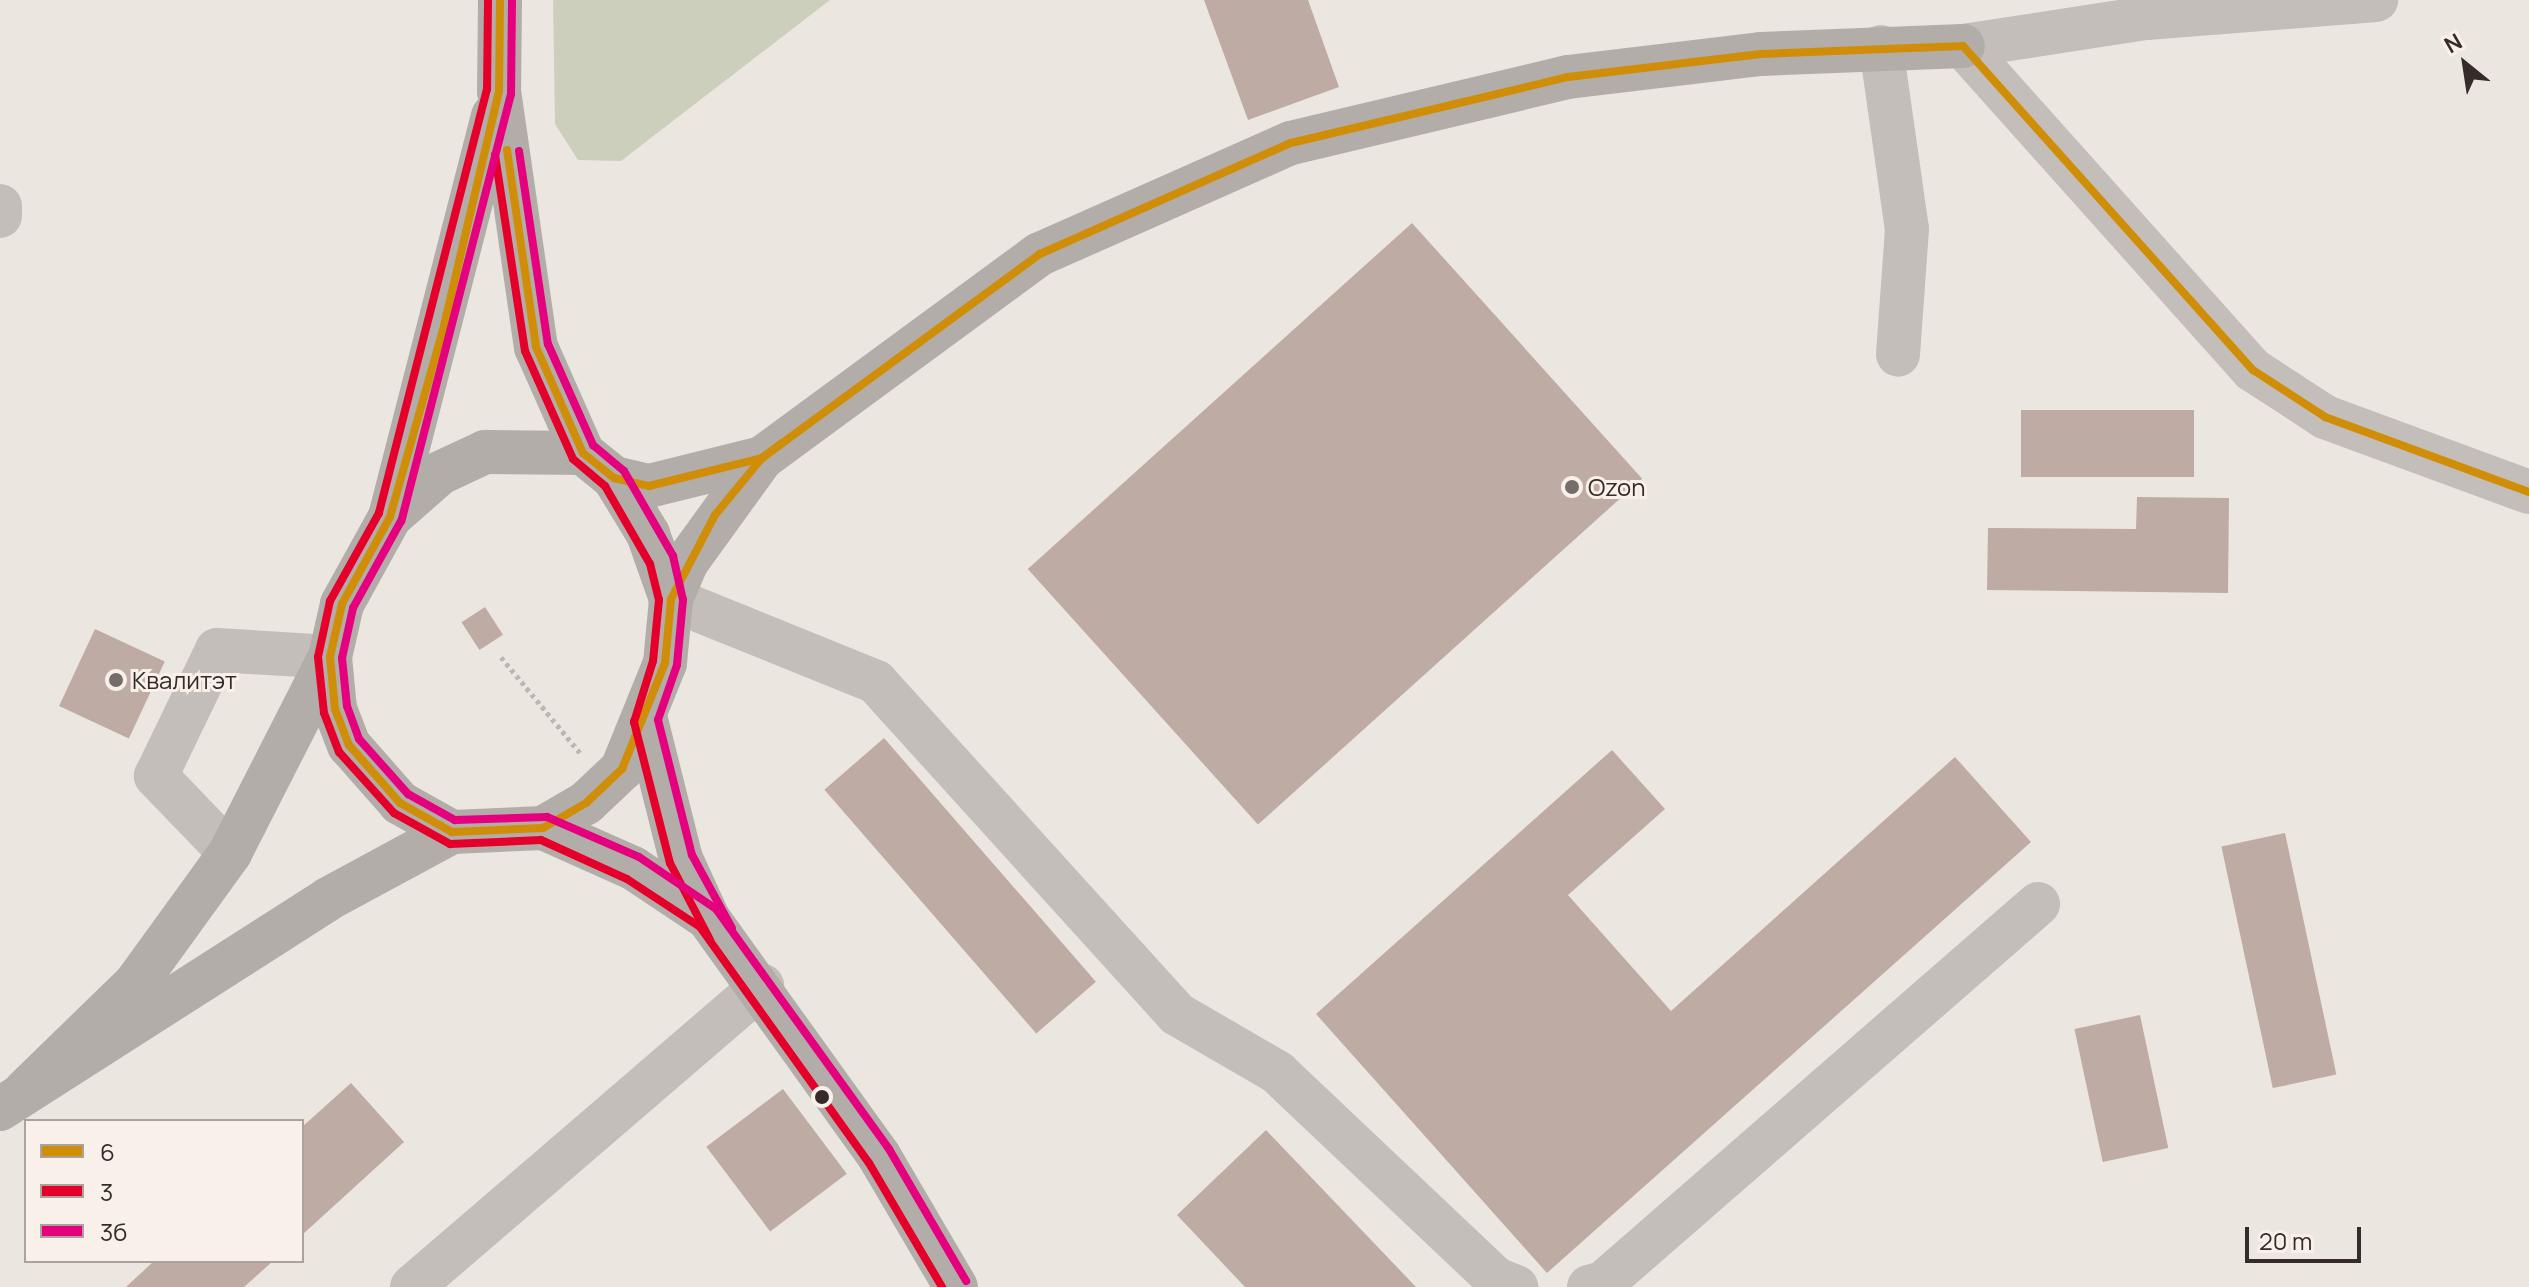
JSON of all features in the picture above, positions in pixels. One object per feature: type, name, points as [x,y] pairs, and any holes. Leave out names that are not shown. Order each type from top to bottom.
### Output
[{"type":"main road","points":[[500,0],[499,91],[536,347],[598,466],[661,559],[671,599],[665,663],[646,720],[622,769],[586,803],[543,828]]},
{"type":"main road","points":[[671,599],[715,515],[762,458],[1040,254],[1291,143],[1568,77],[1881,47],[1963,46]]},
{"type":"main road","points":[[12,1100],[136,983],[230,853],[330,657],[342,604],[390,517],[499,91]]},
{"type":"main road","points":[[390,517],[440,473],[485,452],[598,466],[649,486],[762,458]]},
{"type":"main road","points":[[330,657],[335,709],[349,745],[400,803],[452,832]]},
{"type":"main road","points":[[646,720],[681,859],[708,918],[762,986],[879,1156],[956,1287]]},
{"type":"main road","points":[[12,1100],[328,899],[452,832],[543,828],[633,868],[708,918]]},
{"type":"street","points":[[1963,46],[2147,9],[2376,0]]},
{"type":"street","points":[[1963,46],[2253,370],[2325,417],[2529,492]]},
{"type":"street","points":[[1881,47],[1907,229],[1898,355]]},
{"type":"street","points":[[0,206],[6,209],[0,216]]},
{"type":"street","points":[[671,599],[876,682],[1177,1014],[1277,1072],[1496,1279],[1516,1287]]},
{"type":"street","points":[[230,853],[156,776],[217,650],[330,657]]},
{"type":"street","points":[[1589,1287],[1603,1283],[2038,904]]},
{"type":"street","points":[[412,1287],[762,986]]},
{"type":"path","points":[[501,657],[578,752],[622,769]]},
{"type":"green space","points":[[553,0],[830,0],[621,161],[578,160],[555,124]]},
{"type":"building","points":[[1204,0],[1308,0],[1339,87],[1248,120]]},
{"type":"building","points":[[1412,223],[1642,479],[1258,825],[1028,569]]},
{"type":"building","points":[[2021,410],[2194,410],[2194,477],[2021,477]]},
{"type":"building","points":[[2137,497],[2229,498],[2228,593],[1987,590],[1988,528],[2136,529]]},
{"type":"building","points":[[485,607],[503,635],[479,650],[462,622]]},
{"type":"building","points":[[95,629],[165,662],[129,739],[59,706]]},
{"type":"building","points":[[884,738],[1096,982],[1036,1034],[824,790]]},
{"type":"building","points":[[1612,750],[1665,809],[1568,895],[1671,1011],[1955,757],[2031,842],[1547,1273],[1316,1014]]},
{"type":"building","points":[[2285,833],[2336,1075],[2273,1088],[2221,847]]},
{"type":"building","points":[[2140,1015],[2168,1148],[2103,1162],[2074,1029]]},
{"type":"building","points":[[351,1083],[404,1142],[304,1233],[304,1125]]},
{"type":"building","points":[[783,1089],[847,1174],[770,1231],[706,1147]]},
{"type":"building","points":[[1266,1130],[1416,1287],[1245,1287],[1177,1215]]},
{"type":"building","points":[[152,1263],[271,1263],[244,1287],[126,1287]]},
{"type":"transit line","name":"3","points":[[488,0],[487,89],[379,513],[330,601],[318,657],[324,713],[339,752],[394,813],[450,844],[541,840],[627,879],[700,927],[869,1163],[942,1287]]},
{"type":"transit line","name":"6","points":[[500,0],[499,91],[444,326],[390,517],[342,604],[330,657],[335,709],[349,745],[400,803],[452,832],[543,828],[586,803],[622,769],[665,663],[671,599],[715,515],[762,458],[1040,254],[1291,143],[1568,77],[1761,54],[1963,46]]},
{"type":"transit line","name":"3б","points":[[512,0],[511,94],[401,521],[353,608],[342,658],[347,706],[359,739],[408,794],[455,820],[547,817],[639,857],[716,909],[889,1149],[966,1281]]},
{"type":"transit line","name":"6","points":[[1963,46],[2253,370],[2325,417],[2529,492]]},
{"type":"transit line","name":"6","points":[[507,150],[536,347],[583,453],[614,478],[649,486],[762,458],[782,443]]},
{"type":"transit line","name":"3б","points":[[519,151],[548,344],[593,445],[624,471],[673,556],[683,600],[677,665],[658,720],[692,855],[732,928]]},
{"type":"transit line","name":"3","points":[[495,155],[525,351],[573,459],[605,486],[650,564],[659,600],[653,661],[634,722],[670,863],[710,940]]},
{"type":"place","name":"Ozon","points":[[1572,487]]},
{"type":"place","name":"Квалитэт","points":[[116,680]]}]
